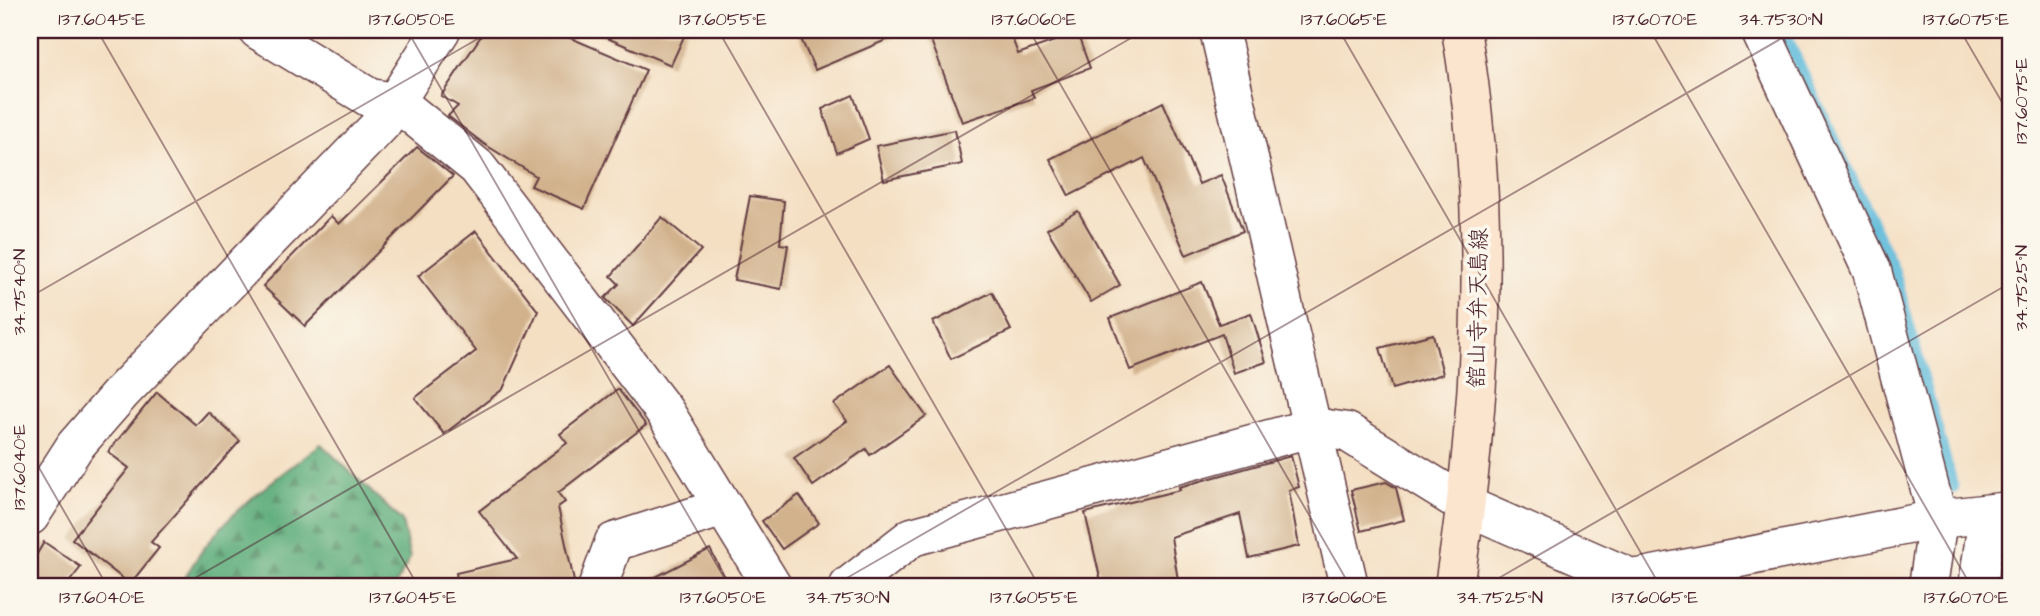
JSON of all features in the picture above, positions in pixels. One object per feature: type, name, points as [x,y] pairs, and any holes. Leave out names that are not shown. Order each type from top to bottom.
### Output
[{"type":"main road","name":"舘山寺弁天島線","points":[[1454,586],[1467,506],[1476,414],[1480,229],[1474,137],[1461,30]]},
{"type":"street","points":[[258,30],[369,98],[398,103],[477,167],[666,412],[772,586]]},
{"type":"street","points":[[30,516],[75,446],[122,391],[382,124],[398,103],[441,30]]},
{"type":"street","points":[[1219,30],[1314,427],[1349,586]]},
{"type":"street","points":[[1760,30],[1872,271],[1938,519],[1928,586]]},
{"type":"street","points":[[849,586],[912,537],[1314,427],[1347,432],[1467,506],[1630,582],[1938,519],[1999,512],[1978,586]]},
{"type":"street","points":[[598,586],[614,542],[724,507]]},
{"type":"green space","points":[[321,444],[402,521],[410,558],[395,586],[181,586],[193,564],[224,524],[260,491]]},
{"type":"building","points":[[485,30],[552,30],[646,70],[584,209],[531,186],[536,176],[484,144],[448,116],[458,106],[441,96]]},
{"type":"building","points":[[588,30],[687,30],[671,65]]},
{"type":"building","points":[[797,30],[910,30],[815,70]]},
{"type":"building","points":[[927,30],[1009,30],[1018,54],[1077,33],[1090,68],[1031,90],[1034,98],[962,122]]},
{"type":"building","points":[[853,95],[869,139],[837,153],[822,109]]},
{"type":"building","points":[[1163,102],[1199,184],[1221,175],[1243,231],[1186,255],[1144,158],[1069,196],[1050,159]]},
{"type":"building","points":[[955,130],[962,164],[884,180],[876,146]]},
{"type":"building","points":[[417,147],[453,176],[305,326],[263,286],[331,216],[339,224]]},
{"type":"building","points":[[750,196],[784,201],[780,244],[788,245],[781,289],[734,280]]},
{"type":"building","points":[[1078,211],[1120,285],[1091,302],[1047,229]]},
{"type":"building","points":[[662,217],[701,250],[633,326],[605,298],[619,284],[611,276]]},
{"type":"building","points":[[476,231],[538,311],[503,389],[444,434],[415,398],[476,351],[418,276]]},
{"type":"building","points":[[1202,282],[1219,324],[1251,313],[1266,362],[1234,373],[1222,334],[1130,370],[1110,318]]},
{"type":"building","points":[[992,292],[1011,330],[951,359],[933,322]]},
{"type":"building","points":[[1433,334],[1443,374],[1392,389],[1380,348]]},
{"type":"building","points":[[890,365],[926,416],[870,455],[866,449],[813,486],[794,458],[847,421],[834,404]]},
{"type":"building","points":[[618,389],[646,425],[558,493],[565,502],[558,507],[575,586],[458,586],[456,573],[517,559],[479,511],[567,443],[560,434]]},
{"type":"building","points":[[157,392],[196,425],[208,412],[240,441],[151,542],[159,548],[130,584],[72,539],[129,468],[108,452]]},
{"type":"building","points":[[1291,456],[1299,487],[1289,490],[1299,546],[1249,558],[1240,514],[1171,537],[1179,586],[1102,586],[1085,513],[1180,490],[1179,487]]},
{"type":"building","points":[[1386,482],[1396,488],[1404,520],[1361,531],[1351,490]]},
{"type":"building","points":[[799,495],[819,523],[782,549],[762,521]]},
{"type":"building","points":[[44,542],[81,567],[66,586],[30,586],[30,566]]},
{"type":"building","points":[[710,549],[729,586],[638,586]]},
{"type":"waterway","points":[[1783,30],[1894,271],[1953,488]]}]
